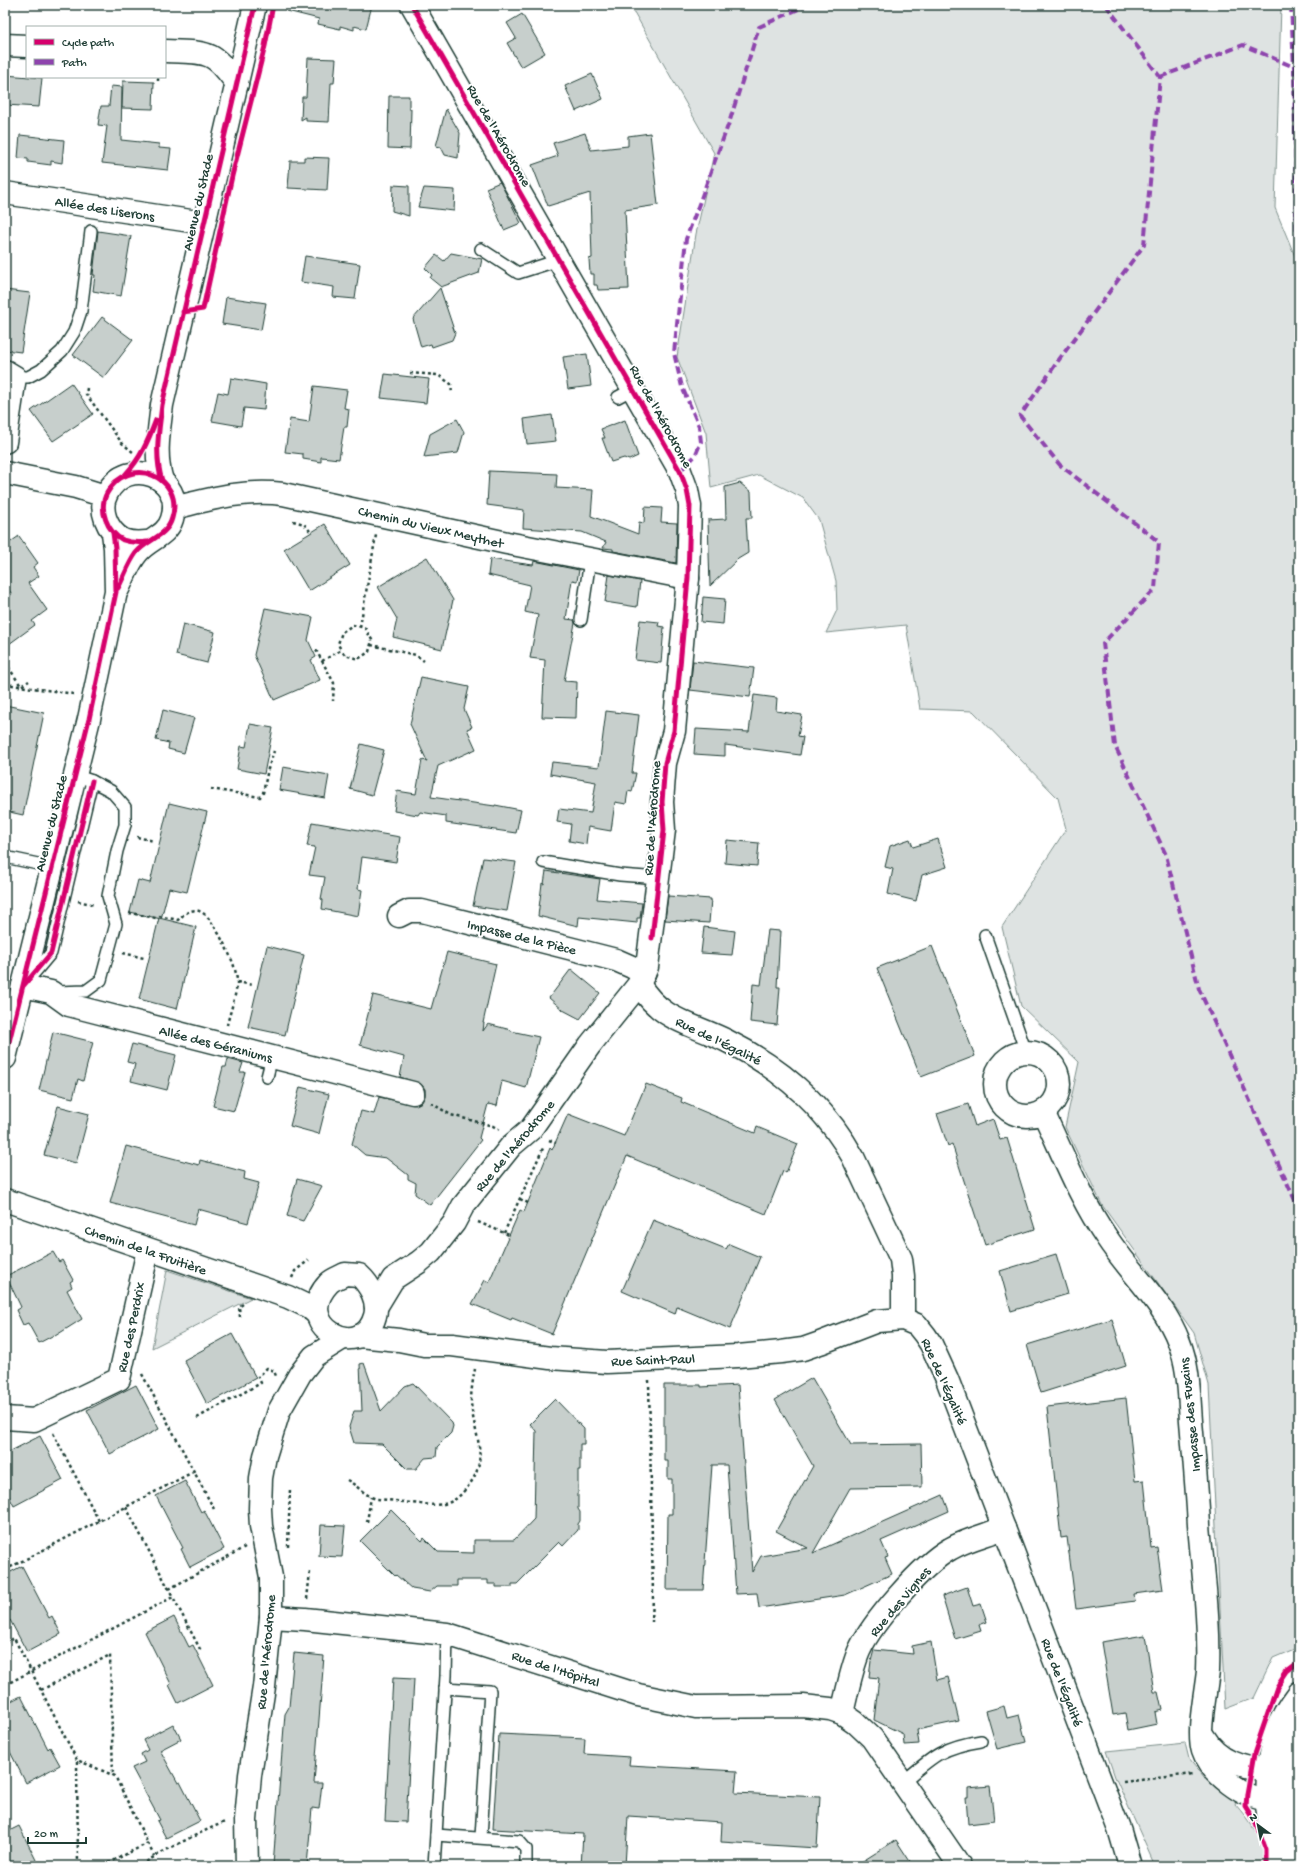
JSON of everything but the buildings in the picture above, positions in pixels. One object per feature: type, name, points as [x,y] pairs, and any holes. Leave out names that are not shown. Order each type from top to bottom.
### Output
[{"type":"street","name":"Avenue du Stade","points":[[162,481],[159,470],[157,446],[162,405],[255,5]]},
{"type":"street","name":"Rue de l'Aérodrome","points":[[247,1866],[246,1820],[252,1756],[264,1687],[271,1617],[271,1577],[263,1537],[260,1509],[261,1478],[265,1456],[279,1411],[294,1384],[314,1356],[368,1330],[373,1322],[376,1310],[393,1278],[427,1257],[459,1214],[463,1206],[507,1150],[531,1129],[570,1076],[590,1045],[641,979],[650,956],[664,830],[662,802],[665,763],[674,731],[688,578],[690,506],[687,490],[680,471],[626,393],[559,260],[412,5]]},
{"type":"street","points":[[5,45],[26,46]]},
{"type":"street","points":[[166,51],[206,54],[222,64],[237,84]]},
{"type":"street","name":"Allée des Liserons","points":[[5,193],[204,223]]},
{"type":"street","points":[[5,442],[10,374]]},
{"type":"street","name":"Avenue du Stade","points":[[124,475],[147,445],[162,405]]},
{"type":"street","points":[[134,472],[144,472],[162,481],[169,489],[173,498],[174,508],[172,519],[166,530],[158,538],[147,542],[135,543],[123,540],[113,533],[106,522],[103,509],[105,496],[116,480],[124,475],[134,472]]},
{"type":"street","points":[[5,473],[76,487],[105,496]]},
{"type":"street","name":"Chemin du Vieux Meythet","points":[[174,508],[230,495],[268,492],[307,498],[478,537],[590,560],[688,578]]},
{"type":"street","name":"Avenue du Stade","points":[[113,533],[116,592]]},
{"type":"street","name":"Avenue du Stade","points":[[5,1058],[52,867],[83,778],[93,697],[116,592],[130,564],[147,542]]},
{"type":"street","name":"Impasse de la Pièce","points":[[398,916],[409,910],[422,911],[616,960],[632,967],[641,979]]},
{"type":"street","name":"Rue de l'Égalité","points":[[641,979],[647,998],[661,1011],[726,1040],[766,1064],[789,1081],[814,1104],[827,1119],[845,1142],[853,1156],[901,1259],[904,1276],[903,1319],[917,1326],[932,1344],[947,1379],[1120,1832],[1130,1866]]},
{"type":"street","name":"Allée des Géraniums","points":[[23,986],[51,992],[69,1005],[222,1044],[269,1067],[413,1093]]},
{"type":"street","points":[[1026,1052],[1037,1054],[1046,1058],[1058,1075],[1059,1086],[1057,1096],[1051,1105],[1043,1112],[1032,1115],[1014,1113],[1006,1108],[997,1093],[995,1084],[1000,1066],[1016,1054],[1026,1052]]},
{"type":"street","name":"Impasse des Fusains","points":[[1043,1112],[1089,1212],[1120,1257],[1152,1296],[1167,1318],[1179,1342],[1185,1363],[1188,1384],[1206,1614],[1208,1669],[1202,1733],[1203,1751],[1210,1765],[1242,1792],[1260,1800],[1267,1800]]},
{"type":"street","name":"Chemin de la Fruitière","points":[[5,1200],[148,1250],[290,1289],[319,1319]]},
{"type":"street","name":"Rue des Perdrix","points":[[5,1418],[30,1421],[119,1379],[148,1250]]},
{"type":"street","points":[[290,1289],[310,1291],[345,1274],[360,1274],[393,1278]]},
{"type":"street","points":[[360,1274],[368,1283],[376,1310],[387,1322],[399,1340]]},
{"type":"street","name":"Rue de l'Aérodrome","points":[[314,1356],[319,1319],[318,1302],[330,1282]]},
{"type":"street","points":[[319,1319],[330,1333],[351,1337]]},
{"type":"street","name":"Rue Saint-Paul","points":[[351,1337],[399,1340],[424,1345],[477,1348],[550,1358],[607,1362],[760,1354],[803,1348],[877,1321],[903,1319]]},
{"type":"street","name":"Rue des Vignes","points":[[842,1713],[859,1652],[875,1625],[891,1606],[921,1572],[942,1554],[966,1542],[1004,1528]]},
{"type":"street","name":"Rue de l'Hôpital","points":[[271,1617],[305,1619],[446,1634],[638,1695],[676,1703],[715,1708],[817,1707],[842,1713]]},
{"type":"street","points":[[1278,1863],[1267,1800],[1270,1751],[1278,1727],[1289,1706],[1299,1694]]},
{"type":"street","points":[[1295,1866],[1286,1779],[1289,1742],[1299,1706]]},
{"type":"street","points":[[842,1713],[864,1729],[872,1738],[960,1866]]},
{"type":"street","points":[[1202,1733],[1210,1747],[1234,1763],[1268,1770],[1274,1781],[1282,1818],[1291,1832]]},
{"type":"street","name":"Rue de l'Égalité","points":[[1120,1832],[1142,1866]]},
{"type":"lane","points":[[10,374],[28,377],[41,370],[62,351],[74,332],[80,311],[91,231]]},
{"type":"lane","points":[[481,249],[518,273],[559,260]]},
{"type":"lane","points":[[581,620],[590,560]]},
{"type":"lane","points":[[23,986],[51,953],[83,778],[111,791],[125,807],[125,825],[117,851],[108,896],[116,924],[101,980],[86,991],[51,992]]},
{"type":"lane","points":[[5,857],[52,867]]},
{"type":"lane","points":[[544,862],[620,875],[659,878]]},
{"type":"lane","points":[[985,936],[1026,1052]]},
{"type":"lane","points":[[434,1866],[445,1688],[446,1634]]},
{"type":"lane","points":[[445,1688],[490,1691],[481,1837]]},
{"type":"lane","points":[[903,1782],[929,1760],[945,1749],[981,1741]]},
{"type":"lane","points":[[436,1834],[519,1841],[526,1849],[526,1866]]},
{"type":"path","points":[[410,373],[438,375],[451,384],[452,394]]},
{"type":"path","points":[[87,388],[86,394],[122,443],[140,456]]},
{"type":"path","points":[[360,627],[379,515]]},
{"type":"path","points":[[293,521],[304,524],[310,531]]},
{"type":"path","points":[[353,625],[360,627],[365,628],[372,640],[368,652],[358,659],[345,655],[338,644],[342,632],[353,625]]},
{"type":"path","points":[[371,645],[416,656],[424,662]]},
{"type":"path","points":[[316,650],[334,683],[333,701]]},
{"type":"path","points":[[322,661],[341,650]]},
{"type":"path","points":[[5,662],[21,686]]},
{"type":"path","points":[[21,686],[29,681]]},
{"type":"path","points":[[5,684],[93,697]]},
{"type":"path","points":[[211,789],[260,797],[263,794],[268,769],[274,751]]},
{"type":"path","points":[[159,916],[178,920],[184,913],[190,910],[196,910],[207,915],[232,957],[237,982],[222,1044]]},
{"type":"path","points":[[109,950],[144,958]]},
{"type":"path","points":[[237,982],[253,985]]},
{"type":"path","points":[[413,1093],[451,1115],[493,1126],[518,1140]]},
{"type":"path","points":[[504,1232],[547,1139]]},
{"type":"path","points":[[520,1199],[530,1204]]},
{"type":"path","points":[[459,1214],[509,1234]]},
{"type":"path","points":[[290,1289],[295,1271],[309,1260]]},
{"type":"path","points":[[347,1480],[371,1497],[443,1504],[452,1502],[468,1487],[479,1465],[480,1459],[477,1430],[471,1401],[477,1348]]},
{"type":"path","points":[[649,1360],[653,1596],[652,1622]]},
{"type":"path","points":[[197,1418],[261,1383],[258,1377],[267,1368]]},
{"type":"path","points":[[139,1369],[215,1511]]},
{"type":"path","points":[[48,1413],[99,1521]]},
{"type":"path","points":[[5,1570],[193,1472]]},
{"type":"path","points":[[288,1554],[287,1541],[290,1489]]},
{"type":"path","points":[[368,1522],[371,1497]]},
{"type":"path","points":[[126,1507],[201,1651]]},
{"type":"path","points":[[169,1589],[263,1537]]},
{"type":"path","points":[[305,1619],[310,1572]]},
{"type":"path","points":[[5,1685],[173,1597]]},
{"type":"path","points":[[5,1643],[14,1638],[77,1760],[78,1866]]},
{"type":"path","points":[[41,1690],[110,1655],[113,1776],[154,1856]]},
{"type":"path","points":[[77,1760],[113,1776]]},
{"type":"path","points":[[1122,1783],[1196,1774]]},
{"type":"path","points":[[142,1866],[154,1856],[224,1822],[246,1820]]},
{"type":"path","points":[[103,1866],[148,1843]]},
{"type":"shaded area","points":[[630,5],[1281,5],[1275,208],[1299,266],[1299,1647],[1273,1658],[1254,1698],[1225,1709],[1209,1385],[1194,1333],[1102,1205],[1065,1127],[1079,1062],[1021,1006],[1002,927],[1066,829],[1058,798],[973,711],[920,709],[906,625],[826,633],[837,610],[836,581],[819,520],[803,498],[759,475],[711,488],[706,433],[677,357],[696,234],[714,153]]},
{"type":"shaded area","points":[[167,1270],[251,1298],[152,1348]]},
{"type":"shaded area","points":[[1185,1743],[1189,1759],[1205,1779],[1211,1775],[1239,1798],[1236,1805],[1247,1818],[1260,1841],[1264,1858],[1263,1866],[1155,1866],[1115,1777],[1106,1751]]},
{"type":"marked path","points":[[680,471],[695,456],[701,442],[699,426],[682,387],[674,353],[686,239],[730,120],[759,27],[807,5]]},
{"type":"marked path","points":[[1106,5],[1160,77],[1144,245],[1058,361],[1020,416],[1060,465],[1159,542],[1155,589],[1103,643],[1115,746],[1166,855],[1199,989],[1299,1209]]},
{"type":"marked path","points":[[1291,5],[1294,67]]},
{"type":"marked path","points":[[1160,77],[1243,45],[1294,67],[1299,368]]},
{"type":"marked path","points":[[1299,1622],[1297,1647],[1299,1657]]},
{"type":"cycle path","points":[[162,481],[158,462],[162,405],[255,5]]},
{"type":"cycle path","points":[[183,312],[203,309],[232,176],[265,46],[273,5]]},
{"type":"cycle path","points":[[412,5],[680,471],[687,490],[690,506],[688,578],[674,731],[665,763],[662,802],[664,830],[652,938]]},
{"type":"cycle path","points":[[125,475],[144,449],[156,420]]},
{"type":"cycle path","points":[[118,588],[140,548],[166,530],[172,518],[174,503],[170,491],[163,481],[152,475],[140,473],[128,475],[116,481],[107,493],[104,499],[104,513],[112,532],[117,536],[129,542],[147,542]]},
{"type":"cycle path","points":[[5,1058],[89,719],[116,592],[115,548],[113,533]]},
{"type":"cycle path","points":[[24,985],[51,953],[92,781]]},
{"type":"cycle path","points":[[1266,1866],[1266,1850],[1256,1823],[1246,1807],[1247,1794],[1254,1754],[1277,1687],[1287,1672],[1299,1663]]}]
